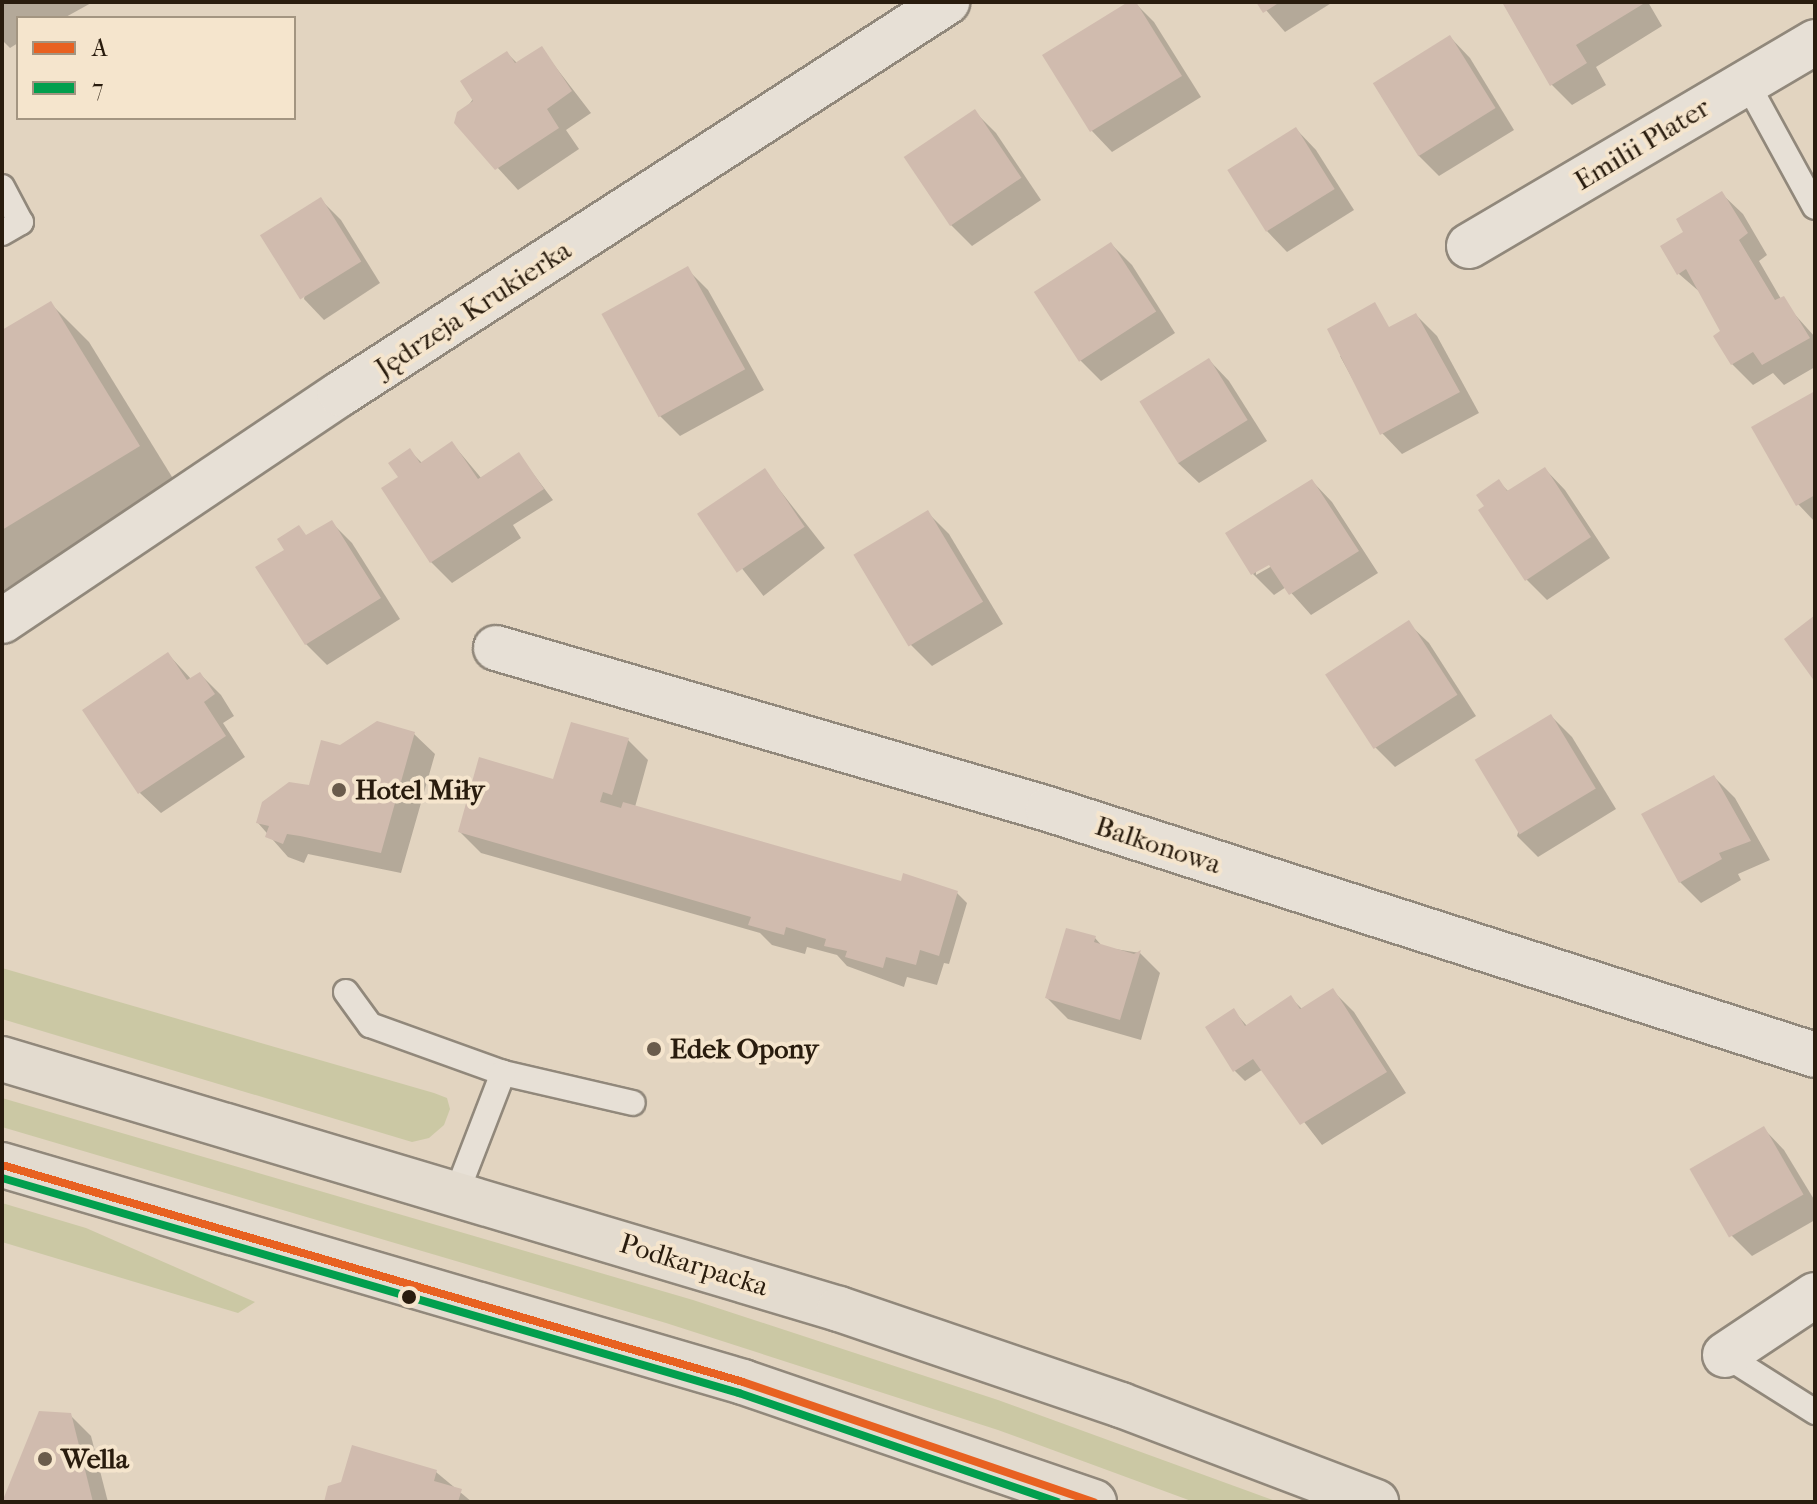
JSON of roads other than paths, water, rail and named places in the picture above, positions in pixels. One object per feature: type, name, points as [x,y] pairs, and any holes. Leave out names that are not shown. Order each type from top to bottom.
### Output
[{"type":"main road","name":"Podkarpacka","points":[[2,1059],[457,1192],[869,1319],[1121,1405],[1376,1502]]},
{"type":"main road","points":[[2,1165],[743,1382],[1094,1502]]},
{"type":"street","name":"Jędrzeja Krukierka","points":[[2,621],[340,394],[947,2]]},
{"type":"street","name":"Emilii Plater","points":[[1469,246],[1815,42]]},
{"type":"street","name":"Balkonowa","points":[[496,648],[1048,809],[1815,1055]]},
{"type":"street","points":[[1725,1355],[1815,1295]]},
{"type":"lane","points":[[1747,83],[1815,207]]},
{"type":"lane","points":[[2,187],[21,222],[2,233]]},
{"type":"lane","points":[[346,992],[370,1025],[503,1073],[633,1103]]},
{"type":"lane","points":[[457,1192],[503,1073]]},
{"type":"lane","points":[[1725,1355],[1815,1412]]},
{"type":"place","name":"Hotel Miły","points":[[339,790]]},
{"type":"place","name":"Edek Opony","points":[[654,1049]]},
{"type":"place","name":"Wella","points":[[45,1459]]}]
